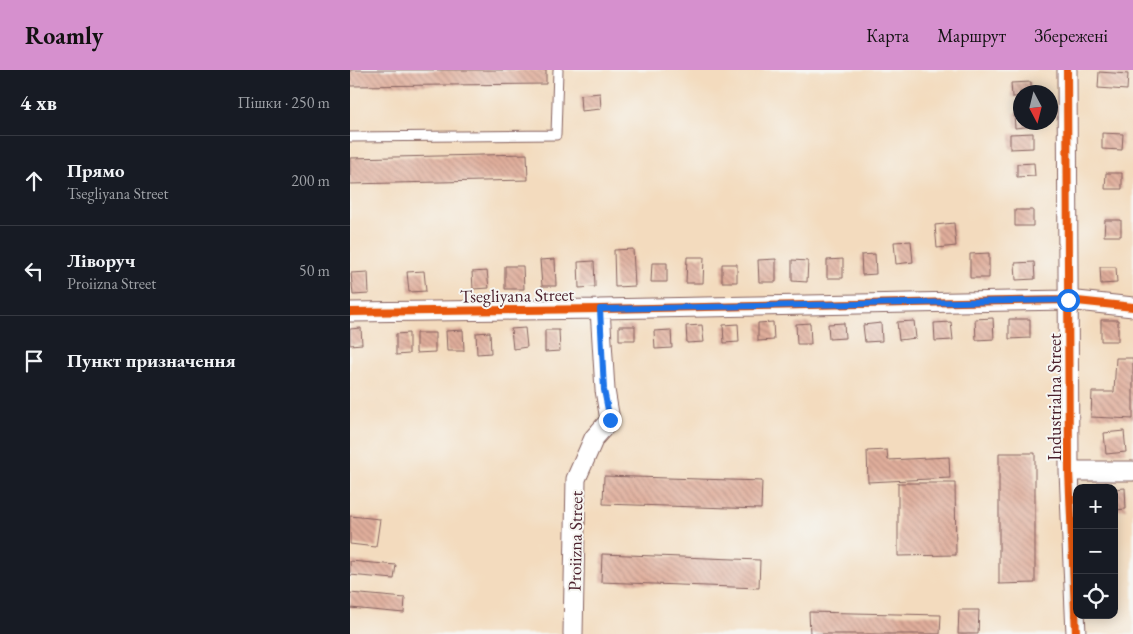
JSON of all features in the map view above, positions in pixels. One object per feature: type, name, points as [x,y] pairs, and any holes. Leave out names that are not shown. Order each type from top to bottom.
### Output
[{"type":"street","name":"Industrialna Street","points":[[1067,70],[1069,471],[1076,634]]},
{"type":"street","name":"Tsegliyana Street","points":[[350,312],[1068,300],[1133,306]]},
{"type":"street","name":"Proiizna Street","points":[[573,634],[576,479],[594,438],[610,420],[604,390],[600,309]]},
{"type":"street","points":[[1069,471],[1133,471]]},
{"type":"lane","points":[[350,137],[556,135],[558,70]]},
{"type":"building","points":[[350,70],[546,70],[546,84],[350,86]]},
{"type":"building","points":[[1099,72],[1128,74],[1127,90],[1098,88]]},
{"type":"building","points":[[1031,82],[1031,85],[1013,85],[1012,97],[1011,83]]},
{"type":"building","points":[[600,93],[601,109],[581,111],[580,95]]},
{"type":"building","points":[[1033,133],[1033,148],[1010,149],[1010,134]]},
{"type":"building","points":[[1102,133],[1123,134],[1122,150],[1102,149]]},
{"type":"building","points":[[527,154],[528,180],[350,184],[350,158]]},
{"type":"building","points":[[1034,163],[1035,176],[1017,177],[1017,164]]},
{"type":"building","points":[[1106,173],[1122,173],[1122,189],[1105,189]]},
{"type":"building","points":[[1015,210],[1033,210],[1033,226],[1015,226]]},
{"type":"building","points":[[1105,220],[1121,220],[1121,236],[1104,236]]},
{"type":"building","points":[[954,223],[956,246],[937,248],[935,225]]},
{"type":"building","points":[[911,241],[913,262],[896,264],[894,242]]},
{"type":"building","points":[[633,249],[635,286],[615,287],[614,250]]},
{"type":"building","points":[[989,253],[989,278],[970,278],[970,254]]},
{"type":"building","points":[[875,254],[876,274],[862,275],[861,255]]},
{"type":"building","points":[[687,257],[704,257],[703,283],[686,283]]},
{"type":"building","points":[[555,259],[556,286],[542,286],[540,260]]},
{"type":"building","points":[[776,259],[776,282],[759,282],[758,260]]},
{"type":"building","points":[[843,259],[843,278],[827,278],[827,260]]},
{"type":"building","points":[[792,260],[808,261],[807,282],[792,281]]},
{"type":"building","points":[[594,261],[595,287],[579,288],[578,262]]},
{"type":"building","points":[[1034,262],[1035,279],[1016,280],[1015,263]]},
{"type":"building","points":[[652,263],[667,263],[667,282],[651,282]]},
{"type":"building","points":[[722,264],[737,264],[737,282],[722,282]]},
{"type":"building","points":[[505,266],[523,266],[524,289],[505,289]]},
{"type":"building","points":[[1100,267],[1116,267],[1117,283],[1101,284]]},
{"type":"building","points":[[424,271],[426,291],[409,292],[407,272]]},
{"type":"building","points":[[487,271],[489,288],[473,289],[472,272]]},
{"type":"building","points":[[368,272],[369,294],[353,295],[351,273]]},
{"type":"building","points":[[993,318],[994,339],[976,340],[975,319]]},
{"type":"building","points":[[1009,319],[1030,319],[1030,338],[1009,339]]},
{"type":"building","points":[[1101,320],[1118,320],[1118,341],[1101,341]]},
{"type":"building","points":[[914,321],[916,338],[899,340],[897,322]]},
{"type":"building","points":[[773,322],[774,340],[758,341],[758,323]]},
{"type":"building","points":[[951,322],[953,340],[935,341],[934,323]]},
{"type":"building","points":[[810,323],[811,344],[797,344],[796,324]]},
{"type":"building","points":[[844,323],[845,338],[829,339],[828,324]]},
{"type":"building","points":[[881,323],[882,341],[865,342],[863,325]]},
{"type":"building","points":[[738,324],[739,342],[724,343],[723,325]]},
{"type":"building","points":[[702,325],[704,342],[687,343],[686,326]]},
{"type":"building","points":[[619,326],[635,326],[635,340],[619,340]]},
{"type":"building","points":[[361,328],[362,344],[350,345],[350,329]]},
{"type":"building","points":[[525,328],[527,347],[513,349],[511,329]]},
{"type":"building","points":[[463,330],[464,351],[447,351],[446,331]]},
{"type":"building","points":[[545,330],[559,330],[560,351],[545,352]]},
{"type":"building","points":[[671,330],[672,348],[655,349],[654,331]]},
{"type":"building","points":[[490,332],[491,353],[477,354],[476,333]]},
{"type":"building","points":[[409,333],[409,354],[396,355],[396,334]]},
{"type":"building","points":[[416,333],[435,333],[435,352],[416,353]]},
{"type":"building","points":[[1116,358],[1133,358],[1133,419],[1091,417],[1092,392],[1114,392]]},
{"type":"building","points":[[1124,431],[1126,452],[1106,454],[1104,433]]},
{"type":"building","points":[[887,450],[888,460],[949,457],[950,478],[868,482],[867,451]]},
{"type":"building","points":[[999,453],[1035,453],[1035,583],[999,584]]},
{"type":"building","points":[[604,476],[762,481],[761,509],[603,504]]},
{"type":"building","points":[[898,483],[955,483],[956,555],[898,556]]},
{"type":"building","points":[[1125,488],[1126,509],[1118,510],[1118,489]]},
{"type":"building","points":[[350,516],[380,519],[376,547],[350,544]]},
{"type":"building","points":[[602,554],[760,560],[759,588],[601,582]]},
{"type":"building","points":[[350,561],[396,565],[394,579],[350,575]]},
{"type":"building","points":[[350,593],[405,598],[404,613],[350,608]]},
{"type":"building","points":[[959,610],[979,610],[978,634],[958,634]]},
{"type":"building","points":[[809,612],[941,615],[940,634],[810,634]]},
{"type":"cycle path","points":[[1067,70],[1069,471],[1076,634]]},
{"type":"cycle path","points":[[350,312],[1068,300],[1133,307]]},
{"type":"route","points":[[610,420],[604,390],[600,309],[1068,300]]}]
